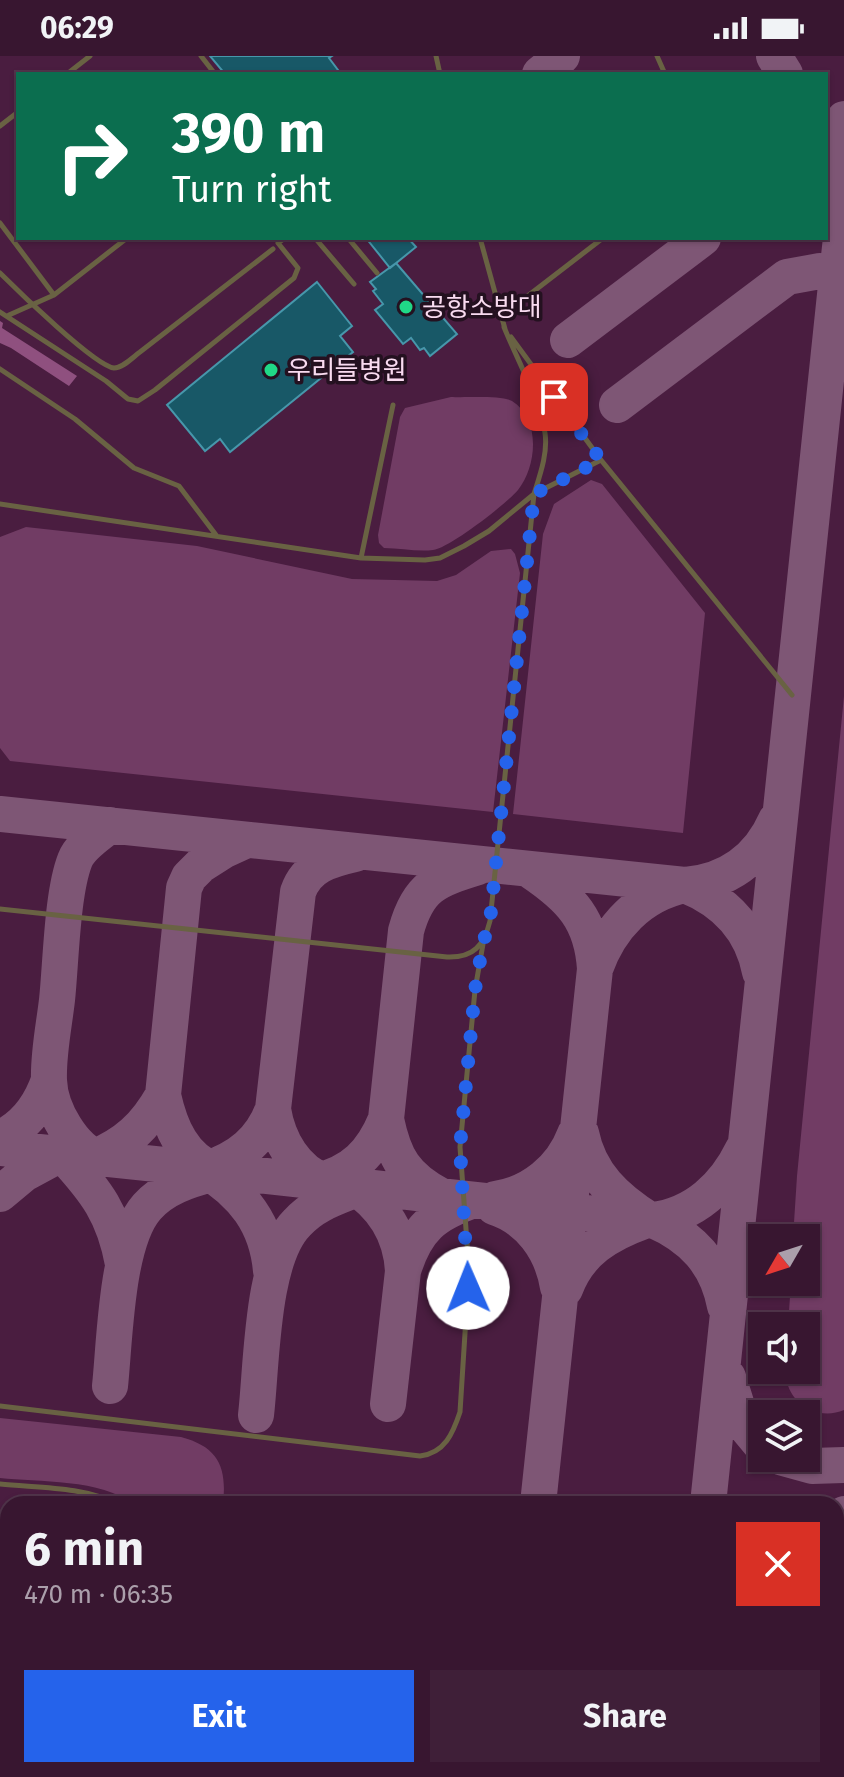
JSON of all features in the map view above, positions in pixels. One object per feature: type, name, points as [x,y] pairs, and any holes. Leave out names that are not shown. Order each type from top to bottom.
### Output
[{"type":"lane","points":[[70,72],[90,56]]},
{"type":"lane","points":[[201,56],[213,72]]},
{"type":"lane","points":[[0,126],[16,114]]},
{"type":"lane","points":[[0,223],[4,234],[54,295]]},
{"type":"lane","points":[[8,316],[54,295],[124,240]]},
{"type":"lane","points":[[0,273],[93,358],[104,365],[120,367],[283,240]]},
{"type":"lane","points":[[317,240],[354,284]]},
{"type":"lane","points":[[350,240],[377,273]]},
{"type":"lane","points":[[0,1406],[420,1456],[441,1448],[454,1429],[460,1412],[469,1270],[460,1147],[475,990],[490,921],[534,494],[545,448],[545,432],[504,327],[481,240]]},
{"type":"lane","points":[[499,312],[525,298],[600,240]]},
{"type":"lane","points":[[0,312],[106,381],[128,399],[138,401],[297,275],[298,268],[276,246]]},
{"type":"lane","points":[[504,327],[601,460],[792,695]]},
{"type":"lane","points":[[0,369],[75,419],[134,468],[179,486],[216,536]]},
{"type":"lane","points":[[361,558],[393,405]]},
{"type":"lane","points":[[0,504],[361,558],[425,560],[440,558],[489,531],[534,494],[601,460]]},
{"type":"lane","points":[[0,909],[447,957],[465,956],[483,943]]},
{"type":"lane","points":[[0,1484],[99,1496]]},
{"type":"shaded area","points":[[0,321],[2,328],[77,376],[69,386],[0,343]]},
{"type":"shaded area","points":[[451,397],[507,399],[521,409],[528,419],[533,443],[524,480],[518,490],[491,514],[441,547],[433,550],[384,548],[379,543],[378,535],[400,417],[405,408]]},
{"type":"shaded area","points":[[591,480],[602,484],[705,613],[683,833],[513,814],[543,534],[554,504]]},
{"type":"shaded area","points":[[26,527],[197,546],[352,579],[437,581],[456,575],[491,551],[511,549],[520,573],[493,812],[10,761],[0,748],[0,537]]},
{"type":"shaded area","points":[[844,696],[844,1410],[833,1413],[820,1412],[820,1400],[797,1400],[788,1384],[820,1384],[820,1312],[789,1312],[790,1296],[820,1296],[820,1224],[794,1224]]},
{"type":"shaded area","points":[[0,1418],[181,1437],[194,1441],[218,1461],[224,1491],[224,1496],[120,1496],[87,1486],[0,1478]]},
{"type":"building","points":[[210,56],[332,56],[329,58],[340,72],[223,72]]},
{"type":"building","points":[[368,240],[410,240],[416,247],[390,268]]},
{"type":"building","name":"공항소방대","points":[[396,263],[457,334],[430,356],[424,348],[420,350],[411,338],[403,344],[375,310],[383,304],[370,282]]},
{"type":"building","name":"우리들병원","points":[[317,282],[352,326],[340,336],[353,352],[230,452],[220,439],[205,451],[167,405]]},
{"type":"taxiway","points":[[542,72],[562,56]]},
{"type":"taxiway","points":[[774,56],[784,72]]},
{"type":"taxiway","points":[[828,139],[844,119]]},
{"type":"taxiway","points":[[828,147],[837,171],[844,211]]},
{"type":"taxiway","points":[[709,1496],[844,209]]},
{"type":"taxiway","points":[[568,340],[700,240]]},
{"type":"taxiway","points":[[617,405],[787,277],[820,271],[844,275]]},
{"type":"taxiway","points":[[0,814],[685,885],[715,879],[740,866],[761,846],[776,820]]},
{"type":"taxiway","points":[[101,1159],[81,1147],[65,1127],[50,1091],[49,1070],[71,874],[81,850],[110,825]]},
{"type":"taxiway","points":[[216,1171],[195,1159],[180,1140],[163,1095],[184,888],[189,877],[201,865],[247,840]]},
{"type":"taxiway","points":[[326,1182],[305,1170],[290,1153],[279,1132],[273,1109],[298,892],[313,870],[355,854]]},
{"type":"taxiway","points":[[441,1196],[418,1181],[403,1165],[393,1145],[386,1119],[406,931],[423,894],[440,881],[478,867]]},
{"type":"taxiway","points":[[531,871],[577,912],[589,937],[595,969],[539,1496]]},
{"type":"taxiway","points":[[595,969],[609,940],[628,915],[654,896],[685,885],[712,899],[734,918],[751,943],[760,972]]},
{"type":"taxiway","points":[[0,1138],[17,1128],[30,1115],[49,1080]]},
{"type":"taxiway","points":[[93,1158],[134,1133],[163,1095]]},
{"type":"taxiway","points":[[207,1169],[248,1147],[273,1109]]},
{"type":"taxiway","points":[[317,1181],[341,1172],[360,1159],[374,1142],[386,1119]]},
{"type":"taxiway","points":[[581,1133],[597,1173],[615,1194],[650,1220]]},
{"type":"taxiway","points":[[495,1199],[521,1192],[544,1178],[562,1158],[575,1134]]},
{"type":"taxiway","points":[[0,1148],[331,1183],[641,1221],[668,1217],[695,1205],[718,1186],[743,1149]]},
{"type":"taxiway","points":[[0,1194],[24,1174],[61,1154]]},
{"type":"taxiway","points":[[63,1155],[102,1204],[114,1231],[123,1264]]},
{"type":"taxiway","points":[[203,1169],[230,1188],[250,1211],[264,1239],[271,1271]]},
{"type":"taxiway","points":[[110,1386],[123,1267],[137,1223],[147,1207],[161,1195],[185,1182],[212,1174]]},
{"type":"taxiway","points":[[351,1185],[372,1202],[388,1221],[399,1244],[403,1271]]},
{"type":"taxiway","points":[[256,1415],[265,1313],[276,1261],[285,1239],[311,1210],[362,1187]]},
{"type":"taxiway","points":[[388,1404],[403,1271],[408,1256],[421,1233],[437,1217],[474,1200]]},
{"type":"taxiway","points":[[494,1207],[518,1219],[537,1237],[550,1260],[558,1287]]},
{"type":"taxiway","points":[[653,1220],[680,1235],[701,1253],[716,1277],[725,1306]]},
{"type":"taxiway","points":[[565,1289],[578,1264],[596,1246],[644,1221]]},
{"type":"taxiway","points":[[728,1377],[742,1422],[748,1429]]},
{"type":"taxiway","points":[[820,1466],[844,1465]]},
{"type":"place","name":"공항소방대","points":[[406,307]]},
{"type":"place","name":"우리들병원","points":[[271,370]]},
{"type":"route","points":[[468,1288],[460,1147],[475,990],[490,921],[534,494],[601,460],[554,397]]}]
